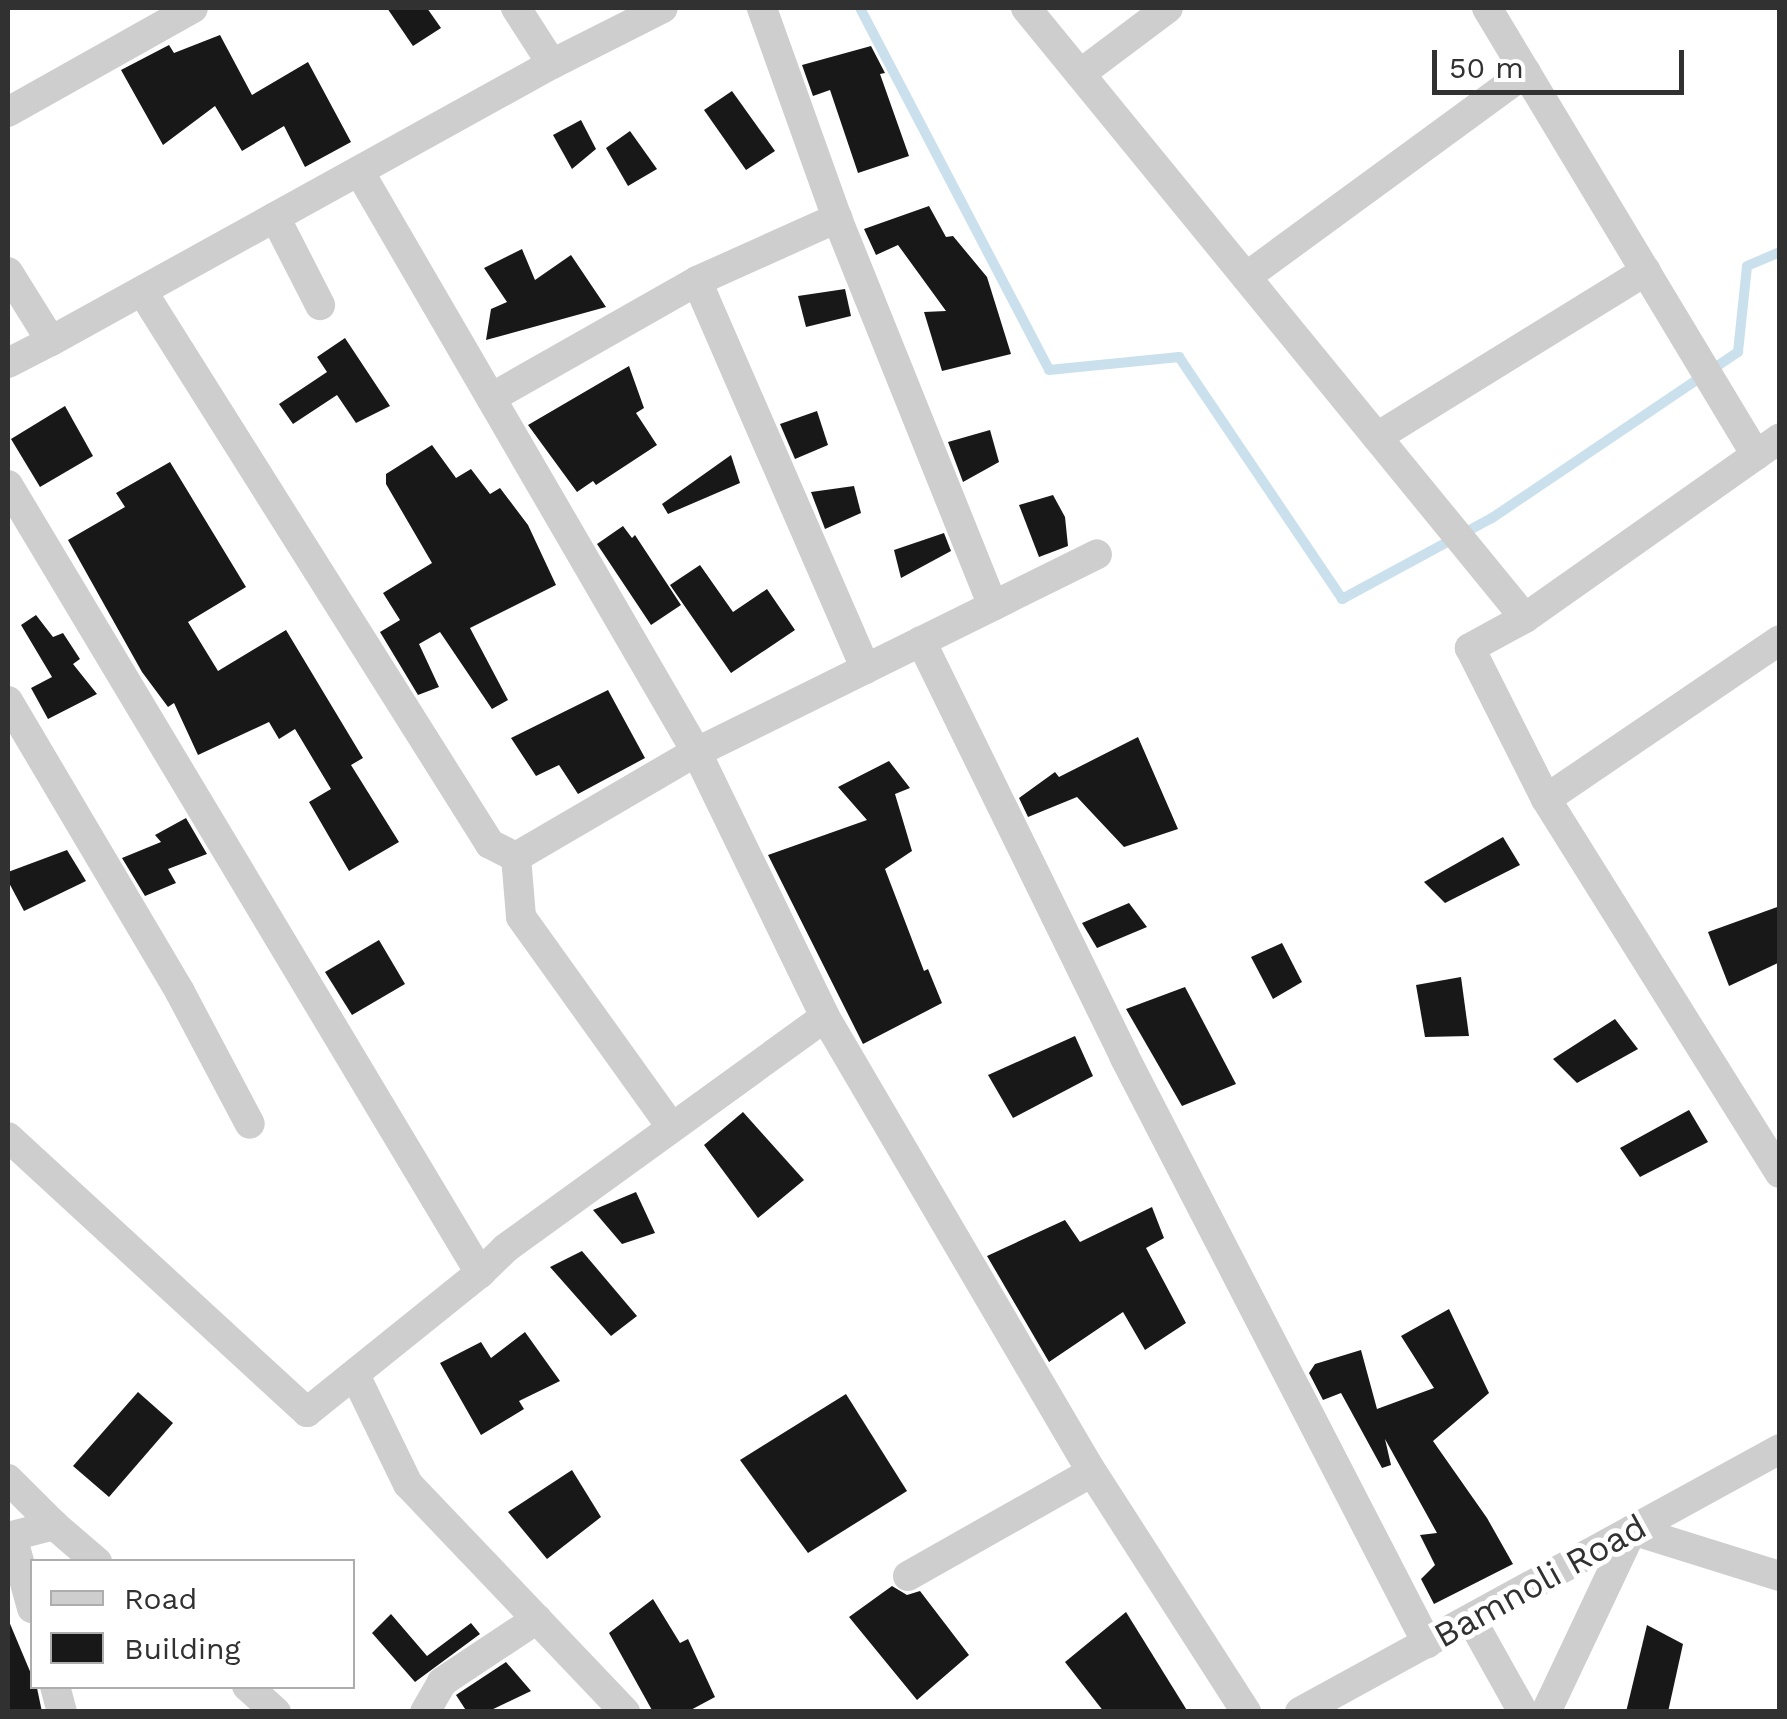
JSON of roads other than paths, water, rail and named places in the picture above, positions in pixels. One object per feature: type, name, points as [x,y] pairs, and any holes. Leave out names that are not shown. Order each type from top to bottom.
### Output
[{"type":"street","points":[[8,112],[193,8]]},
{"type":"street","points":[[516,8],[552,64]]},
{"type":"street","points":[[8,363],[552,64],[663,8]]},
{"type":"street","points":[[762,8],[837,218],[993,606]]},
{"type":"street","points":[[1026,8],[1525,618]]},
{"type":"street","points":[[1080,74],[1168,8]]},
{"type":"street","points":[[1487,8],[1646,271],[1768,446],[1525,618],[1470,648],[1546,799],[1777,1164]]},
{"type":"street","points":[[1246,276],[1526,72]]},
{"type":"street","points":[[359,171],[697,752],[825,1017],[1092,1472],[1246,1712]]},
{"type":"street","points":[[276,217],[320,306]]},
{"type":"street","points":[[491,398],[697,281],[837,218]]},
{"type":"street","points":[[1377,437],[1646,271]]},
{"type":"street","points":[[8,272],[51,341]]},
{"type":"street","points":[[697,281],[866,668]]},
{"type":"street","points":[[142,290],[490,844],[516,856]]},
{"type":"street","points":[[8,484],[480,1273]]},
{"type":"street","points":[[516,856],[697,752],[1097,554]]},
{"type":"street","points":[[1546,799],[1780,640]]},
{"type":"street","points":[[921,641],[1124,1056],[1427,1642]]},
{"type":"street","points":[[8,701],[180,992],[250,1124]]},
{"type":"street","points":[[516,856],[521,917],[672,1128]]},
{"type":"street","points":[[8,1137],[306,1412],[505,1249],[825,1017]]},
{"type":"street","points":[[355,1375],[408,1484],[625,1712]]},
{"type":"street","name":"Bamnoli Road","points":[[1300,1712],[1780,1448]]},
{"type":"street","points":[[908,1576],[1092,1472]]},
{"type":"street","points":[[8,1479],[94,1559]]},
{"type":"street","points":[[30,1601],[10,1536],[54,1525]]},
{"type":"street","points":[[1546,1712],[1632,1530],[1780,1576]]},
{"type":"street","points":[[425,1712],[442,1682],[537,1619]]},
{"type":"street","points":[[1471,1619],[1523,1712]]},
{"type":"street","points":[[249,1689],[276,1712]]},
{"type":"waterway","points":[[860,8],[1049,370],[1179,357],[1342,599],[1492,518],[1738,352],[1747,266],[1780,252]]}]
